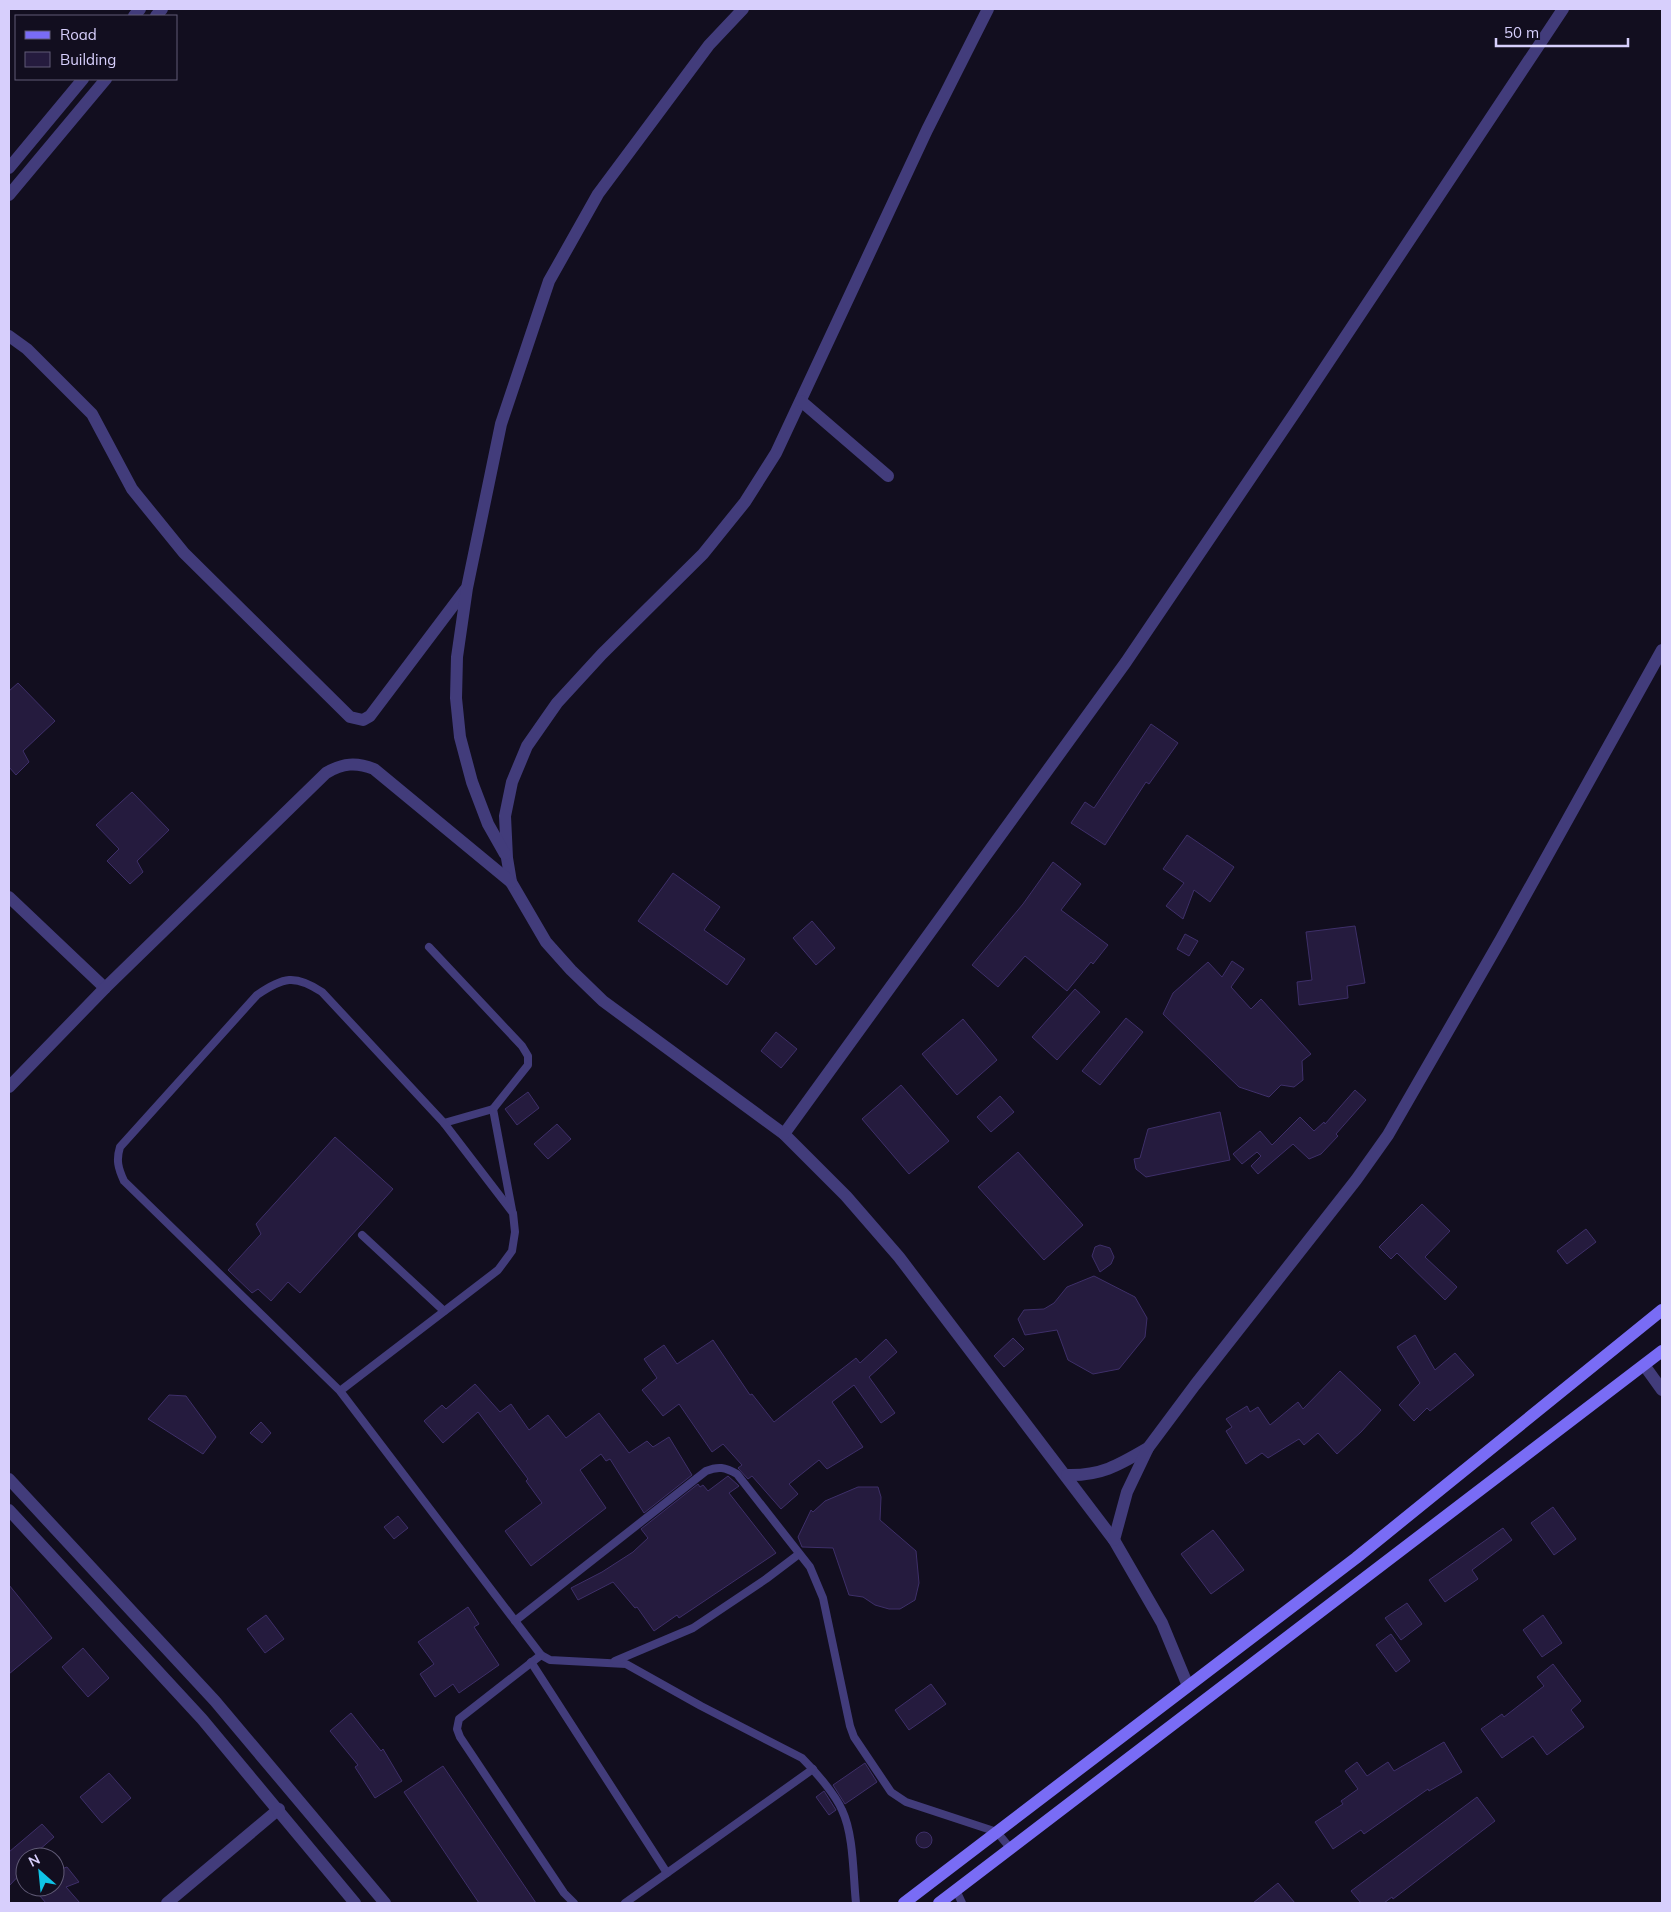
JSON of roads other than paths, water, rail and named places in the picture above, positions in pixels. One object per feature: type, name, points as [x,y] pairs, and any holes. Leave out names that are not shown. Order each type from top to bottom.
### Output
[{"type":"main road","points":[[904,1903],[1356,1558],[1662,1310]]},
{"type":"main road","points":[[939,1903],[1662,1351]]},
{"type":"street","points":[[506,858],[488,824],[472,782],[460,737],[456,698],[457,657],[467,588],[501,424],[549,281],[598,194],[710,45],[743,9]]},
{"type":"street","points":[[988,9],[927,130],[776,453],[745,502],[702,554],[602,654],[557,703],[527,746],[510,790],[505,816],[506,858],[511,882],[546,942],[571,970],[603,1001],[784,1134],[846,1196],[900,1257],[992,1382],[1066,1475],[1114,1540],[1162,1623],[1188,1686]]},
{"type":"street","points":[[784,1134],[1126,662],[1298,408],[1563,9]]},
{"type":"street","points":[[9,168],[82,80]]},
{"type":"street","points":[[9,195],[105,80]]},
{"type":"street","points":[[9,336],[27,349],[92,414],[132,489],[184,553],[350,717],[363,720],[370,716],[467,588]]},
{"type":"street","points":[[800,401],[888,476]]},
{"type":"street","points":[[1114,1540],[1127,1492],[1148,1448],[1356,1180],[1388,1135],[1662,650]]},
{"type":"street","points":[[9,1087],[105,988],[326,773],[338,766],[362,764],[374,769],[511,882]]},
{"type":"street","points":[[9,897],[105,988]]},
{"type":"street","points":[[1644,1365],[1662,1390]]},
{"type":"street","points":[[1066,1475],[1098,1473],[1113,1468],[1148,1448]]},
{"type":"street","points":[[9,1479],[215,1701],[385,1903]]},
{"type":"street","points":[[9,1510],[202,1719],[279,1809],[355,1903]]},
{"type":"street","points":[[167,1903],[279,1809]]},
{"type":"lane","points":[[429,947],[522,1046],[528,1056],[528,1066],[493,1109],[444,1123]]},
{"type":"lane","points":[[513,1213],[444,1123],[322,992],[306,981],[293,978],[275,983],[257,995],[120,1147],[117,1158],[118,1168],[124,1181],[340,1391],[541,1654],[550,1660],[615,1661],[626,1664],[701,1706],[802,1758],[813,1769],[842,1810],[848,1829],[856,1903]]},
{"type":"lane","points":[[340,1391],[498,1270],[512,1251],[516,1232],[493,1109]]},
{"type":"lane","points":[[362,1235],[444,1311]]},
{"type":"lane","points":[[515,1622],[706,1471],[715,1467],[727,1468],[737,1474],[810,1568],[823,1598],[854,1737],[891,1792],[906,1802],[997,1832],[1010,1848]]},
{"type":"lane","points":[[615,1661],[693,1628],[766,1579],[799,1554]]},
{"type":"lane","points":[[541,1654],[458,1719],[457,1729],[460,1737],[492,1786],[564,1893],[574,1903]]},
{"type":"lane","points":[[531,1662],[667,1873]]},
{"type":"lane","points":[[625,1903],[813,1769]]},
{"type":"lane","points":[[956,1890],[962,1903]]}]
